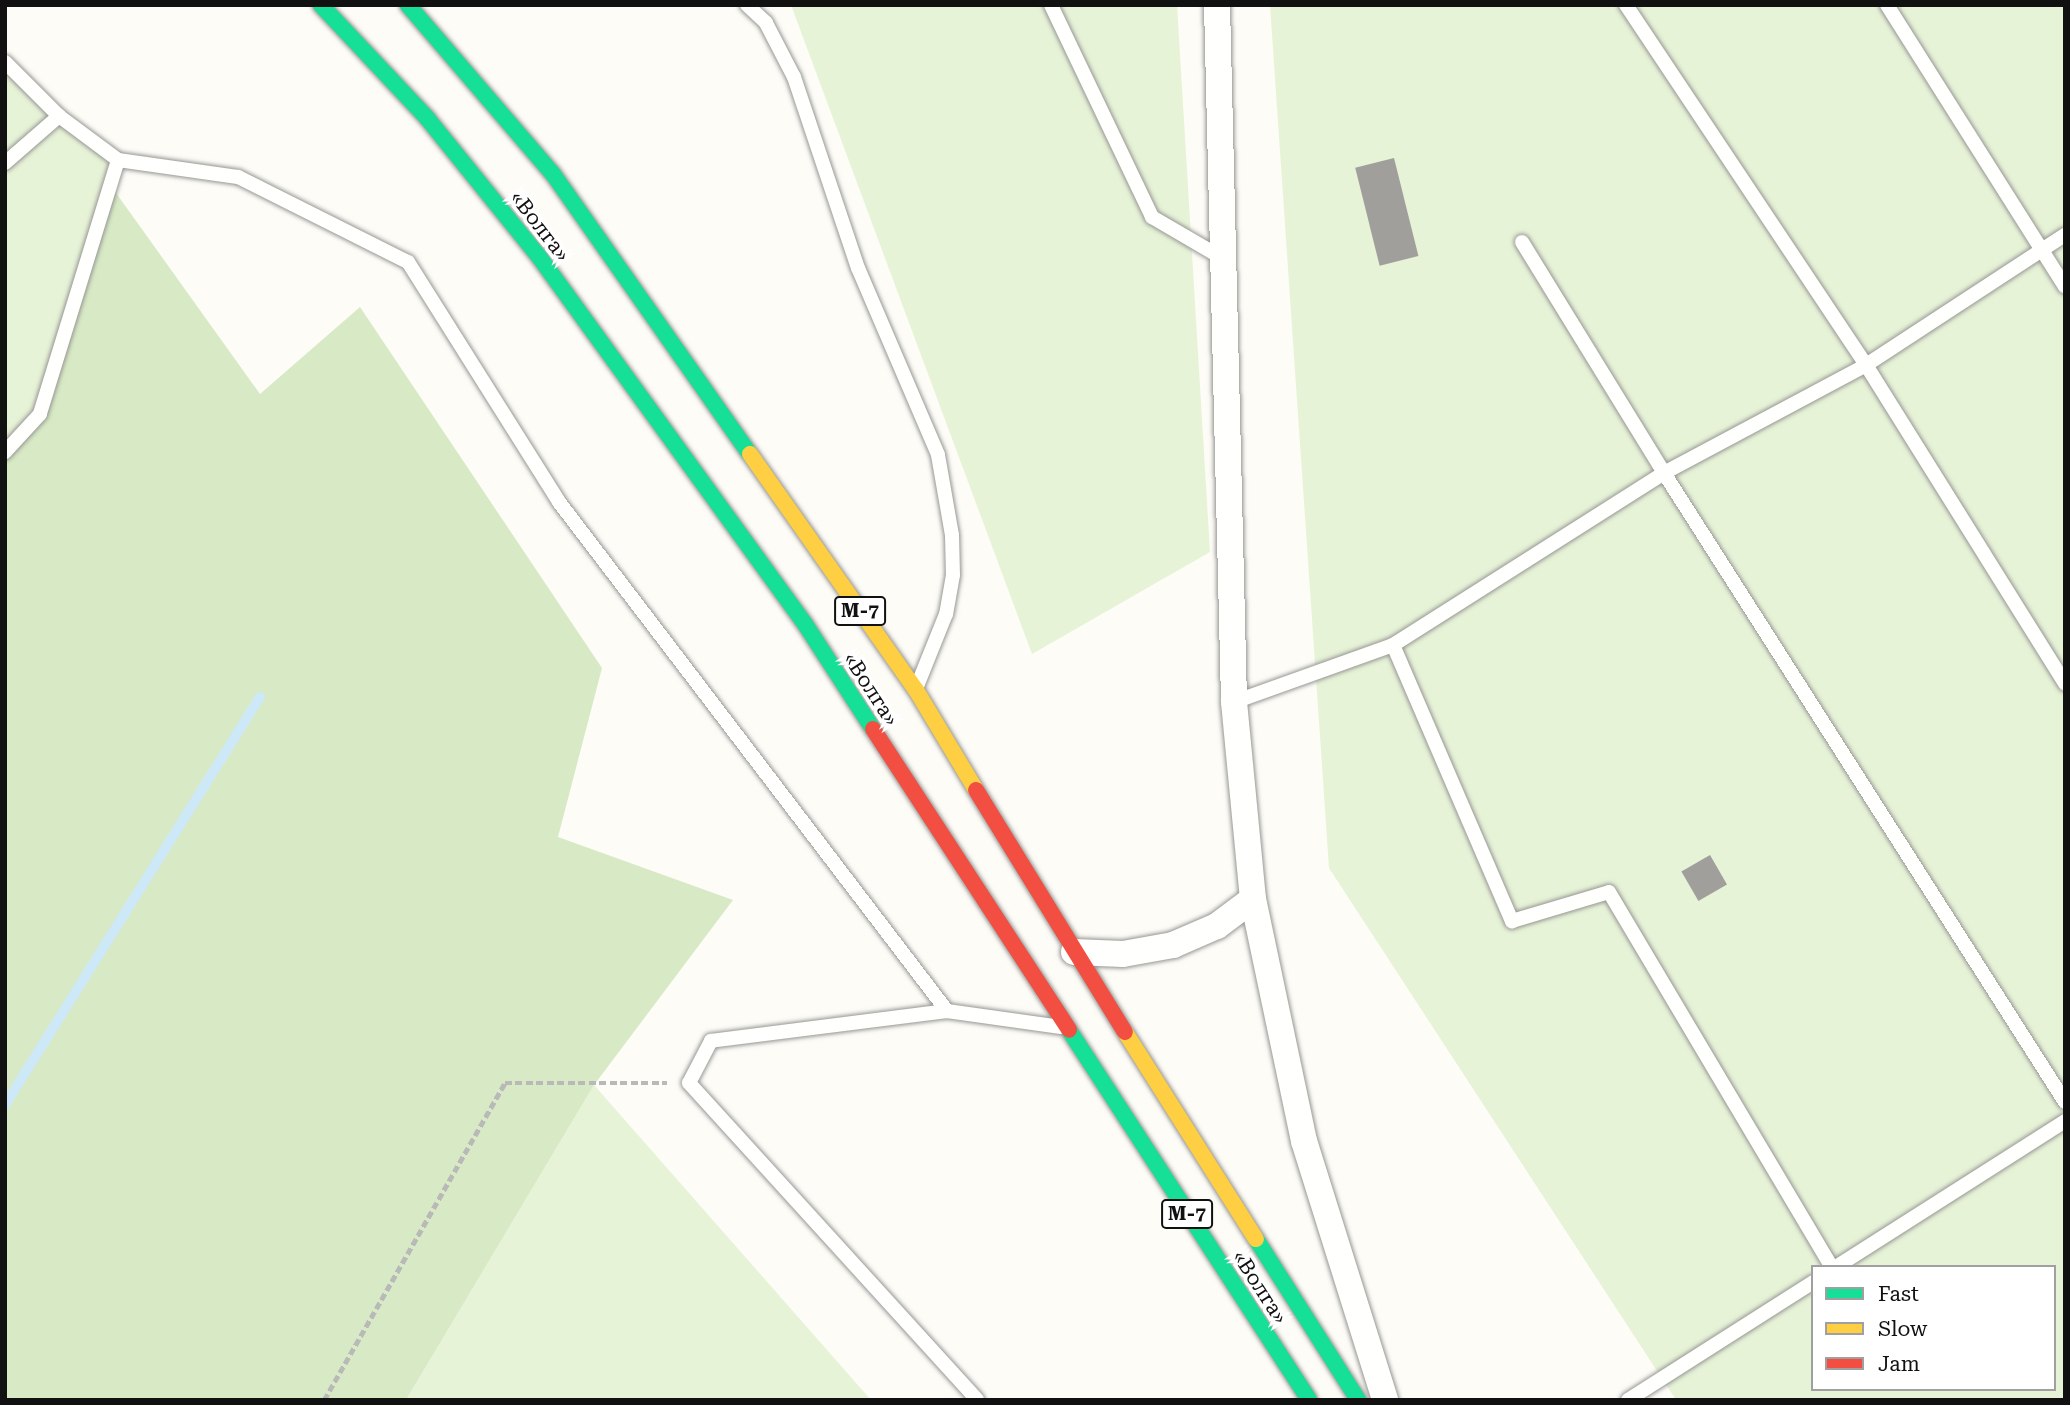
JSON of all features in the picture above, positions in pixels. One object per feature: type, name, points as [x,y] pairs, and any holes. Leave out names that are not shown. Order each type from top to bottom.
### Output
[{"type":"highway","name":"«Волга»","points":[[321,5],[427,118],[540,258],[805,624],[1309,1400]]},
{"type":"highway","name":"«Волга»","points":[[408,5],[553,174],[916,690],[1074,952],[1358,1400]]},
{"type":"street","points":[[1217,5],[1234,702],[1253,899],[1304,1141],[1385,1400]]},
{"type":"street","points":[[1074,952],[1123,954],[1173,945],[1217,926],[1253,899]]},
{"type":"lane","points":[[747,5],[766,23],[794,77],[858,268],[938,455],[952,535],[953,575],[946,614],[916,690]]},
{"type":"lane","points":[[1051,5],[1152,217],[1224,259]]},
{"type":"lane","points":[[1626,5],[1866,366],[2065,684]]},
{"type":"lane","points":[[1887,5],[2065,286]]},
{"type":"lane","points":[[5,62],[59,116],[118,160],[237,177],[408,262],[559,502],[947,1011]]},
{"type":"lane","points":[[5,163],[59,116]]},
{"type":"lane","points":[[5,452],[40,414],[118,160]]},
{"type":"lane","points":[[1234,702],[1393,645],[1664,474],[1866,366],[2065,234]]},
{"type":"lane","points":[[1522,242],[1664,474],[2065,1102]]},
{"type":"lane","points":[[1393,645],[1512,922],[1609,892],[1833,1265]]},
{"type":"lane","points":[[977,1400],[689,1083],[711,1041],[947,1011],[1066,1028]]},
{"type":"lane","points":[[1837,1265],[2065,1121]]},
{"type":"lane","points":[[1628,1400],[1811,1283]]},
{"type":"path","points":[[324,1400],[505,1083],[689,1083]]},
{"type":"green space","points":[[791,5],[1177,5],[1210,552],[1032,654]]},
{"type":"green space","points":[[1270,5],[2065,5],[2065,1400],[1676,1400],[1329,868]]},
{"type":"green space","points":[[5,62],[118,160],[40,414],[5,452]]},
{"type":"green space","points":[[111,186],[260,394],[360,307],[602,668],[558,837],[733,900],[594,1085],[406,1400],[5,1400],[5,452],[41,414]]},
{"type":"green space","points":[[594,1085],[871,1400],[406,1400]]},
{"type":"building","points":[[1394,158],[1418,256],[1380,266],[1355,168]]},
{"type":"building","points":[[1710,855],[1727,884],[1698,901],[1681,872]]},
{"type":"waterway","points":[[5,1105],[260,697]]},
{"type":"traffic: fast","points":[[321,5],[427,118],[540,258],[805,624],[873,729]]},
{"type":"traffic: fast","points":[[408,5],[553,174],[750,454]]},
{"type":"traffic: fast","points":[[1069,1030],[1309,1400]]},
{"type":"traffic: fast","points":[[1256,1239],[1358,1400]]},
{"type":"traffic: slow","points":[[750,454],[916,690],[976,790]]},
{"type":"traffic: slow","points":[[1125,1032],[1256,1239]]},
{"type":"traffic: jam","points":[[873,729],[1069,1030]]},
{"type":"traffic: jam","points":[[976,790],[1125,1032]]}]
